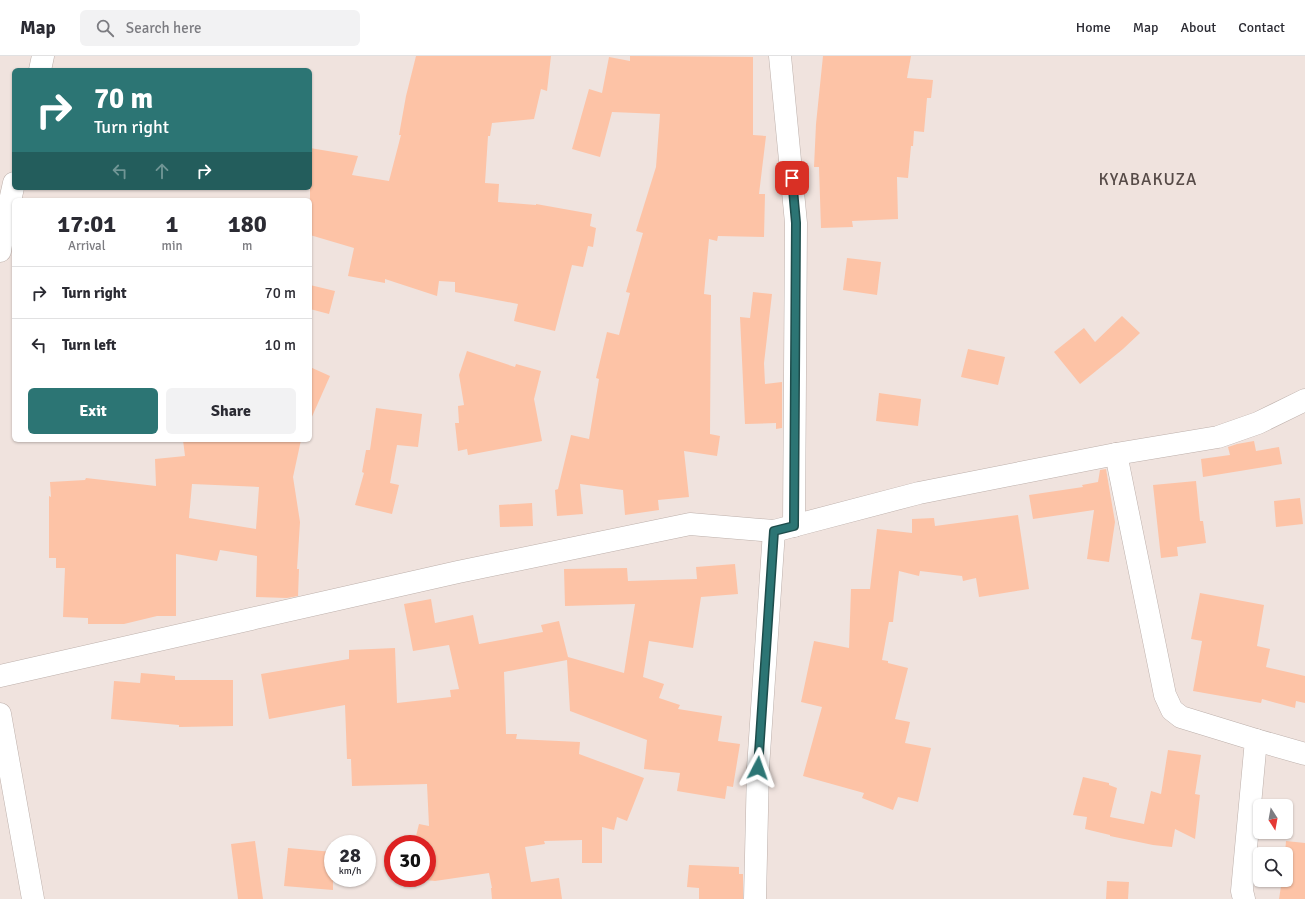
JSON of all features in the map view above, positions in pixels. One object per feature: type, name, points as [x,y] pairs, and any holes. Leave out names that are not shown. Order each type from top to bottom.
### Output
[{"type":"street","points":[[40,68],[43,56]]},
{"type":"street","points":[[755,899],[758,768],[784,528],[796,223],[780,56]]},
{"type":"street","points":[[0,251],[12,190]]},
{"type":"street","points":[[0,676],[450,574],[690,524],[784,528],[919,494],[1116,454],[1218,437],[1258,423],[1305,400]]},
{"type":"street","points":[[1116,454],[1165,695],[1172,710],[1181,718],[1305,754]]},
{"type":"street","points":[[0,714],[33,899]]},
{"type":"street","points":[[1244,899],[1242,891],[1256,740]]},
{"type":"building","points":[[416,56],[551,56],[547,91],[541,89],[534,119],[492,123],[490,136],[488,136],[485,183],[499,184],[498,202],[536,204],[592,214],[590,226],[596,228],[593,247],[588,246],[583,267],[572,265],[555,331],[514,321],[518,304],[455,292],[455,282],[439,281],[437,296],[385,279],[385,283],[348,276],[354,248],[312,236],[312,198],[310,198],[310,190],[312,190],[312,148],[358,156],[352,175],[389,181],[401,135],[399,135],[406,96]]},
{"type":"building","points":[[630,56],[753,57],[753,135],[766,136],[759,194],[765,194],[764,237],[718,236],[717,241],[709,239],[704,294],[711,295],[710,434],[720,436],[717,456],[684,451],[689,497],[658,500],[659,510],[625,515],[623,490],[580,484],[583,514],[557,516],[555,490],[558,489],[571,435],[589,439],[599,379],[596,378],[607,332],[619,335],[630,293],[626,292],[643,233],[636,231],[656,167],[660,114],[612,112],[600,157],[572,149],[589,89],[602,93],[609,57],[630,61]]},
{"type":"building","points":[[823,56],[911,56],[907,78],[933,80],[931,98],[927,98],[924,132],[914,131],[908,178],[897,177],[898,219],[852,221],[853,227],[821,228],[819,167],[814,167],[816,124]]},
{"type":"building","points":[[847,258],[881,262],[877,295],[843,290]]},
{"type":"building","points":[[312,285],[335,291],[329,314],[312,310]]},
{"type":"building","points":[[753,292],[772,294],[764,363],[765,384],[782,382],[782,428],[776,429],[776,423],[745,424],[740,317],[750,318]]},
{"type":"building","points":[[1122,316],[1140,333],[1080,384],[1054,352],[1084,328],[1095,342]]},
{"type":"building","points":[[968,349],[1005,357],[998,385],[961,377]]},
{"type":"building","points":[[467,351],[515,367],[516,364],[541,371],[534,399],[542,441],[468,455],[467,449],[458,451],[455,423],[459,423],[458,406],[464,405],[459,375]]},
{"type":"building","points":[[312,368],[330,376],[312,416]]},
{"type":"building","points":[[879,393],[921,399],[918,426],[876,421]]},
{"type":"building","points":[[376,408],[422,414],[418,447],[397,445],[390,483],[399,485],[392,514],[355,505],[364,473],[362,472],[366,450],[370,450]]},
{"type":"building","points":[[1254,441],[1256,451],[1279,447],[1282,464],[1203,477],[1201,459],[1230,455],[1228,447]]},
{"type":"building","points":[[183,442],[301,442],[293,477],[300,522],[297,569],[299,569],[298,596],[287,598],[256,597],[257,556],[220,550],[217,561],[176,554],[176,616],[157,616],[124,624],[88,624],[88,618],[63,617],[65,568],[56,568],[56,558],[49,558],[50,482],[85,480],[86,478],[156,486],[155,459],[185,456]],"holes":[[[192,484],[259,487],[256,529],[189,518]]]},
{"type":"building","points":[[1106,469],[1115,522],[1109,562],[1087,559],[1094,510],[1033,519],[1029,495],[1083,487],[1082,485],[1098,482],[1100,470]]},
{"type":"building","points":[[1196,481],[1200,521],[1203,521],[1206,543],[1177,547],[1178,556],[1161,558],[1153,485]]},
{"type":"building","points":[[1300,498],[1303,524],[1276,527],[1274,501]]},
{"type":"building","points":[[532,503],[533,526],[500,527],[499,505]]},
{"type":"building","points":[[1018,515],[1029,589],[979,597],[976,578],[963,581],[962,576],[920,571],[919,576],[899,571],[893,622],[889,622],[882,660],[908,668],[895,719],[910,722],[905,743],[931,748],[918,802],[898,797],[893,810],[862,798],[864,793],[803,776],[822,707],[801,702],[814,641],[849,648],[851,589],[870,589],[877,529],[912,533],[912,519],[934,518],[935,526]]},
{"type":"building","points":[[735,564],[738,594],[701,597],[693,648],[649,641],[643,677],[664,684],[659,698],[680,705],[678,709],[722,716],[718,741],[740,744],[733,787],[727,786],[725,799],[677,791],[680,773],[644,769],[647,740],[570,711],[567,660],[504,672],[506,734],[517,734],[516,739],[580,742],[579,754],[644,778],[627,821],[617,817],[614,830],[602,827],[602,863],[582,863],[582,840],[544,841],[545,844],[525,847],[531,882],[559,878],[562,899],[492,899],[492,888],[489,873],[436,881],[436,835],[416,835],[419,824],[429,826],[427,784],[352,786],[351,759],[347,759],[345,705],[269,719],[261,674],[349,659],[349,650],[395,648],[397,703],[451,697],[450,690],[459,689],[449,645],[413,651],[404,604],[431,599],[435,623],[473,615],[479,644],[543,632],[541,625],[559,621],[568,657],[624,673],[635,604],[565,606],[564,569],[627,568],[628,581],[697,579],[696,567]]},
{"type":"building","points":[[1200,593],[1264,605],[1257,646],[1270,649],[1266,667],[1305,676],[1305,703],[1296,701],[1295,708],[1262,699],[1261,703],[1193,691],[1202,641],[1191,639]]},
{"type":"building","points":[[141,673],[175,676],[175,680],[233,680],[233,726],[179,727],[179,725],[111,719],[114,681],[140,683]]},
{"type":"building","points":[[1168,750],[1201,755],[1195,794],[1200,795],[1195,839],[1175,829],[1172,847],[1153,845],[1085,829],[1087,817],[1073,815],[1083,777],[1109,783],[1109,785],[1117,788],[1110,817],[1144,824],[1151,791],[1161,794]]},
{"type":"building","points":[[255,841],[263,899],[238,899],[231,844]]},
{"type":"building","points":[[1286,841],[1305,843],[1305,899],[1279,899],[1281,887],[1293,887],[1293,847],[1286,847]]},
{"type":"building","points":[[288,848],[324,851],[324,887],[333,887],[333,890],[284,886]]},
{"type":"building","points":[[689,865],[739,867],[739,874],[743,874],[743,899],[699,899],[699,888],[687,887]]},
{"type":"building","points":[[1107,881],[1129,882],[1128,899],[1106,899]]},
{"type":"district","name":"KYABAKUZA","points":[[1148,179]]},
{"type":"route","points":[[758,768],[774,531],[794,526],[796,223],[792,178]]}]
